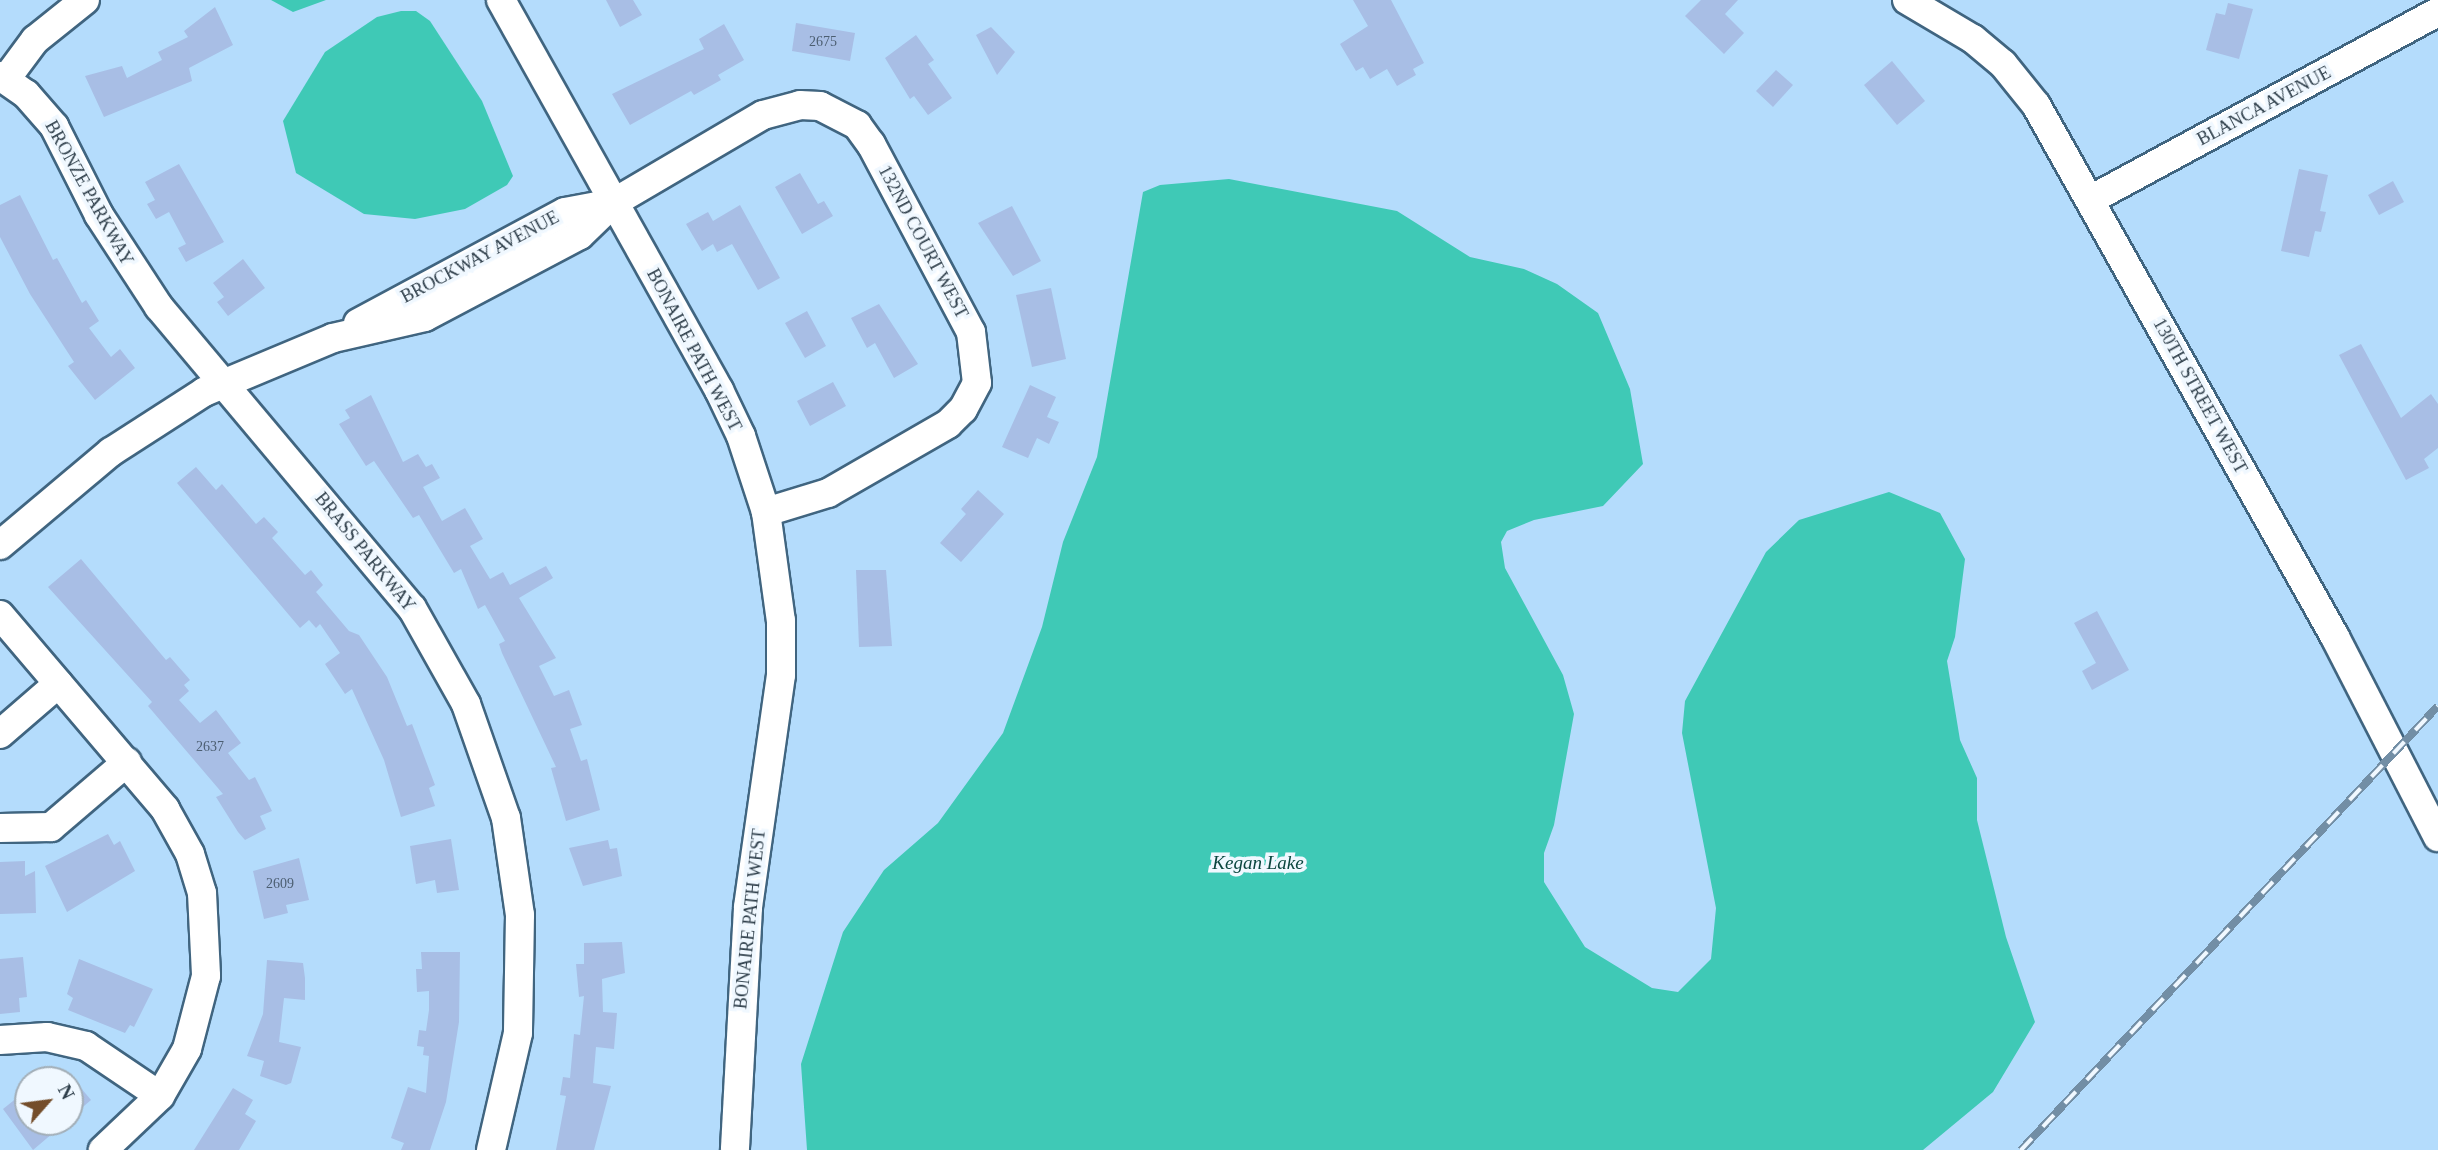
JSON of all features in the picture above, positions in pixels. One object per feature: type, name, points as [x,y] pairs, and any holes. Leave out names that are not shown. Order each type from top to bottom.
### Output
[{"type":"street","points":[[3,77],[35,40],[85,0]]},
{"type":"street","name":"BONAIRE PATH WEST","points":[[501,0],[719,390],[741,436],[766,512],[781,621],[781,675],[748,908],[735,1150]]},
{"type":"street","name":"130TH STREET WEST","points":[[1908,0],[1973,39],[2003,64],[2036,105],[2335,637],[2438,837]]},
{"type":"street","name":"BLANCA AVENUE","points":[[2090,200],[2438,12]]},
{"type":"street","name":"BRONZE PARKWAY","points":[[3,77],[54,127],[127,262],[222,385]]},
{"type":"street","name":"132ND COURT WEST","points":[[613,202],[764,115],[800,105],[839,112],[871,144],[971,332],[976,383],[963,410],[948,424],[828,494],[766,512]]},
{"type":"street","name":"BROCKWAY AVENUE","points":[[0,545],[111,452],[222,385],[333,338],[565,212],[613,202]]},
{"type":"street","name":"BRASS PARKWAY","points":[[222,385],[412,608],[441,654],[481,737],[514,855],[521,941],[518,1033],[491,1150]]},
{"type":"street","points":[[0,615],[165,809],[190,854],[202,893],[207,936],[206,976],[195,1025],[178,1069],[160,1096],[103,1150]]},
{"type":"street","points":[[0,734],[58,684]]},
{"type":"street","points":[[0,828],[51,827],[127,762]]},
{"type":"street","points":[[0,1040],[47,1037],[86,1046],[160,1096]]},
{"type":"water","points":[[271,0],[326,0],[293,12]]},
{"type":"water","points":[[401,11],[416,11],[430,21],[482,101],[513,176],[507,185],[465,209],[415,219],[364,214],[296,173],[283,121],[325,52],[377,17]]},
{"type":"water","name":"Kegan Lake","points":[[1229,179],[1397,211],[1470,257],[1524,269],[1557,284],[1598,313],[1630,389],[1643,464],[1603,506],[1534,520],[1507,531],[1501,542],[1505,568],[1563,675],[1574,714],[1554,825],[1544,853],[1544,882],[1585,947],[1652,988],[1678,992],[1711,959],[1716,908],[1682,733],[1685,701],[1766,552],[1799,520],[1889,492],[1940,513],[1965,559],[1955,637],[1947,661],[1960,740],[1977,778],[1977,820],[2006,937],[2035,1022],[1993,1092],[1923,1150],[807,1150],[801,1064],[843,932],[884,870],[938,823],[1003,733],[1042,627],[1063,542],[1097,457],[1143,192],[1160,185]]},
{"type":"building","points":[[606,0],[633,0],[642,15],[620,27]]},
{"type":"building","points":[[1353,0],[1391,0],[1424,63],[1413,69],[1416,75],[1397,86],[1387,69],[1370,79],[1363,67],[1356,71],[1340,44],[1368,26]]},
{"type":"building","points":[[1701,0],[1738,0],[1725,14],[1744,33],[1724,54],[1685,16]]},
{"type":"building","points":[[2228,3],[2253,9],[2239,59],[2206,50],[2216,13],[2225,15]]},
{"type":"building","points":[[215,7],[233,45],[189,68],[192,81],[104,117],[85,76],[122,66],[127,78],[162,60],[158,52],[188,37],[184,31]]},
{"type":"building","points":[[796,23],[855,33],[850,61],[792,51]]},
{"type":"building","points":[[724,24],[744,60],[718,75],[721,80],[694,95],[691,91],[630,125],[612,94],[704,49],[699,39]]},
{"type":"building","points":[[991,27],[1015,52],[997,75],[976,35]]},
{"type":"building","points":[[916,35],[934,60],[928,64],[952,98],[928,115],[914,96],[910,99],[885,58]]},
{"type":"building","points":[[1892,61],[1925,101],[1897,125],[1864,85]]},
{"type":"building","points":[[1776,70],[1793,85],[1773,107],[1756,91]]},
{"type":"building","points":[[179,164],[224,242],[186,262],[178,248],[186,244],[169,212],[156,219],[147,204],[155,200],[145,182]]},
{"type":"building","points":[[2299,169],[2328,175],[2320,211],[2326,212],[2321,232],[2315,231],[2309,257],[2281,251]]},
{"type":"building","points":[[800,173],[818,204],[824,201],[833,216],[802,234],[775,187]]},
{"type":"building","points":[[2393,181],[2404,202],[2379,215],[2368,195]]},
{"type":"building","points":[[20,195],[53,260],[57,258],[82,303],[86,300],[99,321],[89,328],[111,357],[120,349],[135,368],[95,400],[68,366],[74,362],[30,294],[0,237],[0,205]]},
{"type":"building","points":[[740,205],[780,278],[758,290],[732,244],[717,252],[713,244],[702,251],[686,224],[708,212],[713,221]]},
{"type":"building","points":[[1012,206],[1041,261],[1013,276],[978,223]]},
{"type":"building","points":[[243,259],[265,288],[228,316],[217,302],[224,297],[213,283]]},
{"type":"building","points":[[1051,288],[1066,359],[1032,367],[1016,295]]},
{"type":"building","points":[[879,304],[918,364],[894,378],[875,343],[867,348],[851,318]]},
{"type":"building","points":[[807,311],[826,346],[805,358],[785,323]]},
{"type":"building","points":[[2361,344],[2401,418],[2431,394],[2438,404],[2438,448],[2424,459],[2429,468],[2406,480],[2339,355]]},
{"type":"building","points":[[833,382],[846,406],[810,426],[797,401]]},
{"type":"building","points":[[1030,385],[1056,397],[1047,417],[1059,422],[1049,444],[1037,438],[1028,458],[1002,447]]},
{"type":"building","points":[[371,395],[403,462],[418,454],[426,467],[432,464],[440,478],[423,487],[442,521],[465,508],[483,539],[470,546],[490,579],[503,572],[510,585],[546,566],[553,578],[519,598],[556,658],[539,666],[554,696],[569,690],[582,725],[570,729],[581,761],[587,759],[600,810],[566,821],[551,768],[556,767],[502,653],[499,644],[505,641],[485,605],[478,609],[461,569],[454,573],[419,515],[413,518],[374,461],[366,466],[339,424],[350,418],[345,410]]},
{"type":"building","points":[[196,467],[216,490],[222,484],[256,524],[264,517],[278,532],[272,538],[305,575],[311,570],[323,585],[316,592],[349,631],[359,635],[387,677],[407,726],[412,724],[435,785],[429,788],[435,806],[401,817],[384,760],[352,689],[345,694],[325,664],[340,653],[320,624],[316,628],[309,620],[300,628],[177,483]]},
{"type":"building","points":[[978,490],[1004,514],[961,562],[940,543],[966,514],[961,509]]},
{"type":"building","points":[[81,559],[166,660],[170,657],[190,680],[184,685],[189,691],[179,700],[200,723],[216,710],[241,743],[228,753],[249,780],[255,777],[272,811],[260,816],[266,829],[245,840],[216,797],[223,794],[148,706],[152,702],[48,587]]},
{"type":"building","points":[[856,570],[886,570],[892,646],[859,647]]},
{"type":"building","points":[[2097,611],[2129,670],[2092,690],[2082,671],[2096,663],[2074,623]]},
{"type":"building","points":[[108,834],[114,845],[120,841],[135,871],[67,912],[45,866]]},
{"type":"building","points":[[451,839],[459,890],[437,893],[435,880],[416,884],[410,846]]},
{"type":"building","points":[[608,840],[610,849],[617,848],[622,876],[583,886],[569,848]]},
{"type":"building","points":[[299,858],[309,900],[286,905],[288,913],[264,919],[253,871]]},
{"type":"building","points":[[25,861],[25,876],[35,871],[36,913],[0,914],[0,862]]},
{"type":"building","points":[[622,942],[625,973],[602,979],[603,1012],[617,1013],[614,1049],[596,1047],[593,1083],[611,1086],[594,1150],[556,1150],[566,1096],[560,1095],[563,1077],[570,1078],[574,1034],[580,1035],[584,996],[579,997],[576,964],[584,964],[584,943]]},
{"type":"building","points":[[421,952],[460,952],[459,1022],[446,1102],[430,1150],[401,1150],[404,1143],[391,1138],[408,1087],[426,1093],[429,1056],[423,1055],[424,1047],[417,1046],[419,1030],[426,1031],[429,1010],[429,991],[417,992],[416,969],[422,969]]},
{"type":"building","points":[[23,957],[27,997],[19,998],[20,1012],[0,1014],[0,959]]},
{"type":"building","points":[[79,959],[153,989],[134,1027],[130,1025],[125,1033],[68,1010],[73,998],[67,994]]},
{"type":"building","points":[[267,960],[303,963],[305,1000],[284,998],[279,1042],[301,1047],[291,1083],[286,1085],[260,1076],[264,1061],[247,1056],[263,1014]]},
{"type":"building","points":[[233,1088],[253,1100],[245,1114],[256,1121],[239,1150],[194,1150]]},
{"type":"building","points":[[84,1092],[91,1100],[84,1106]]},
{"type":"building","points":[[14,1100],[14,1124],[3,1109]]},
{"type":"building","points":[[23,1136],[50,1136],[33,1150]]},
{"type":"railway","points":[[2021,1150],[2438,706]]}]
